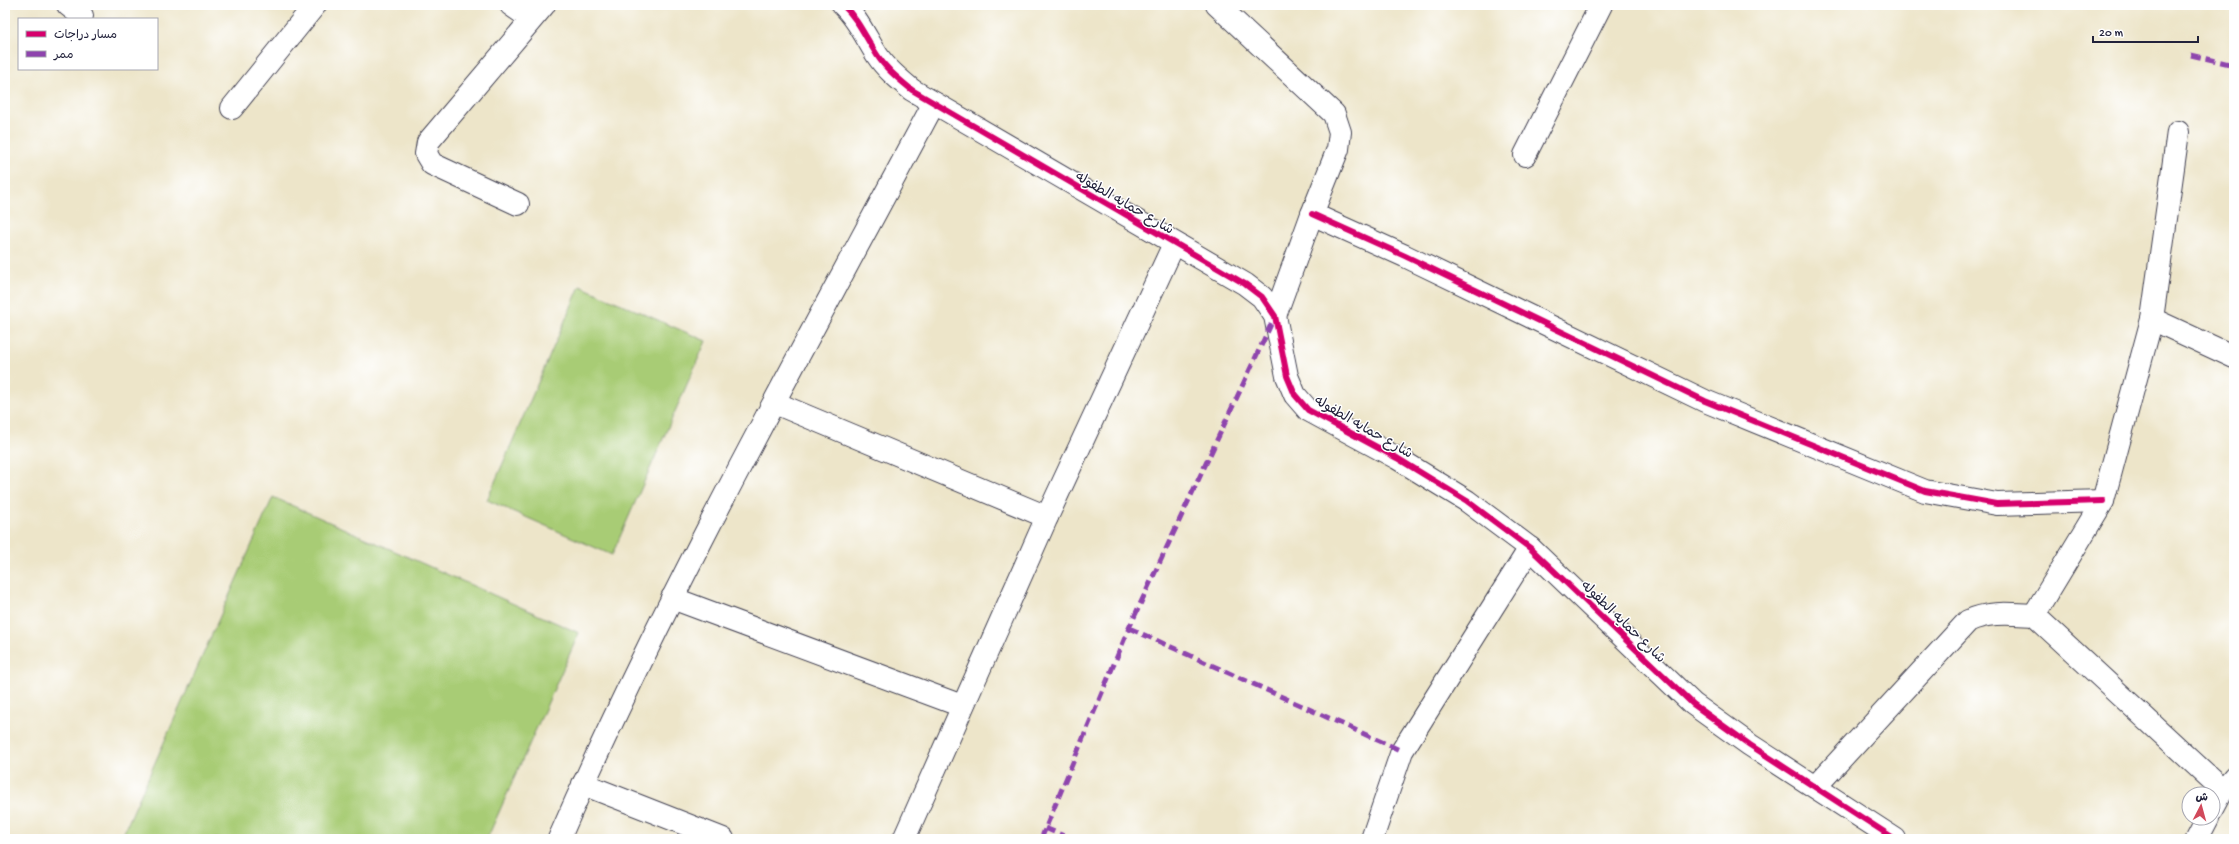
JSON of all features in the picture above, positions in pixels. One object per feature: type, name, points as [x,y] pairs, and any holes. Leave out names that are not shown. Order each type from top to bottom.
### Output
[{"type":"street","points":[[232,108],[315,5]]},
{"type":"street","points":[[511,5],[537,12],[428,142],[426,154],[432,164],[518,204]]},
{"type":"street","name":"شارع حمايه الطفوله","points":[[843,5],[863,30],[877,55],[894,74],[912,90],[1245,284],[1262,297],[1275,316],[1287,376],[1295,395],[1308,410],[1397,458],[1467,501],[1530,548],[1693,704],[1750,745],[1816,786],[1895,839]]},
{"type":"street","points":[[1217,5],[1334,114],[1340,132],[1338,149],[1312,214],[1275,316]]},
{"type":"street","points":[[1525,155],[1601,5]]},
{"type":"street","points":[[559,839],[583,784],[672,598],[934,103]]},
{"type":"street","points":[[2034,615],[2103,502],[2152,319],[2178,132]]},
{"type":"street","points":[[1312,214],[1426,266],[1705,400],[1925,491],[1997,504],[2103,502]]},
{"type":"street","points":[[904,839],[1046,517],[1174,244]]},
{"type":"street","points":[[2152,319],[2234,357]]},
{"type":"street","points":[[775,403],[1046,517]]},
{"type":"street","points":[[1372,839],[1402,751],[1530,548]]},
{"type":"street","points":[[672,598],[962,706]]},
{"type":"street","points":[[1816,786],[1968,621],[1981,615],[2034,615],[2229,783],[2221,796]]},
{"type":"street","points":[[583,784],[723,839]]},
{"type":"street","points":[[2197,839],[2204,826]]},
{"type":"green space","points":[[580,286],[706,341],[612,555],[487,500]]},
{"type":"green space","points":[[273,497],[579,633],[487,839],[121,839]]},
{"type":"marked path","points":[[2191,55],[2234,65]]},
{"type":"marked path","points":[[1041,839],[1129,628],[1274,318]]},
{"type":"marked path","points":[[1129,628],[1402,751]]},
{"type":"marked path","points":[[1045,828],[1071,839]]},
{"type":"cycle path","points":[[843,5],[857,22],[873,49],[885,65],[912,90],[1245,284],[1262,297],[1275,316],[1287,376],[1295,395],[1308,410],[1397,458],[1467,501],[1530,548],[1693,704],[1750,745],[1895,839]]},
{"type":"cycle path","points":[[1312,214],[1405,256],[1705,401],[1925,491],[1997,504],[2103,501]]}]
